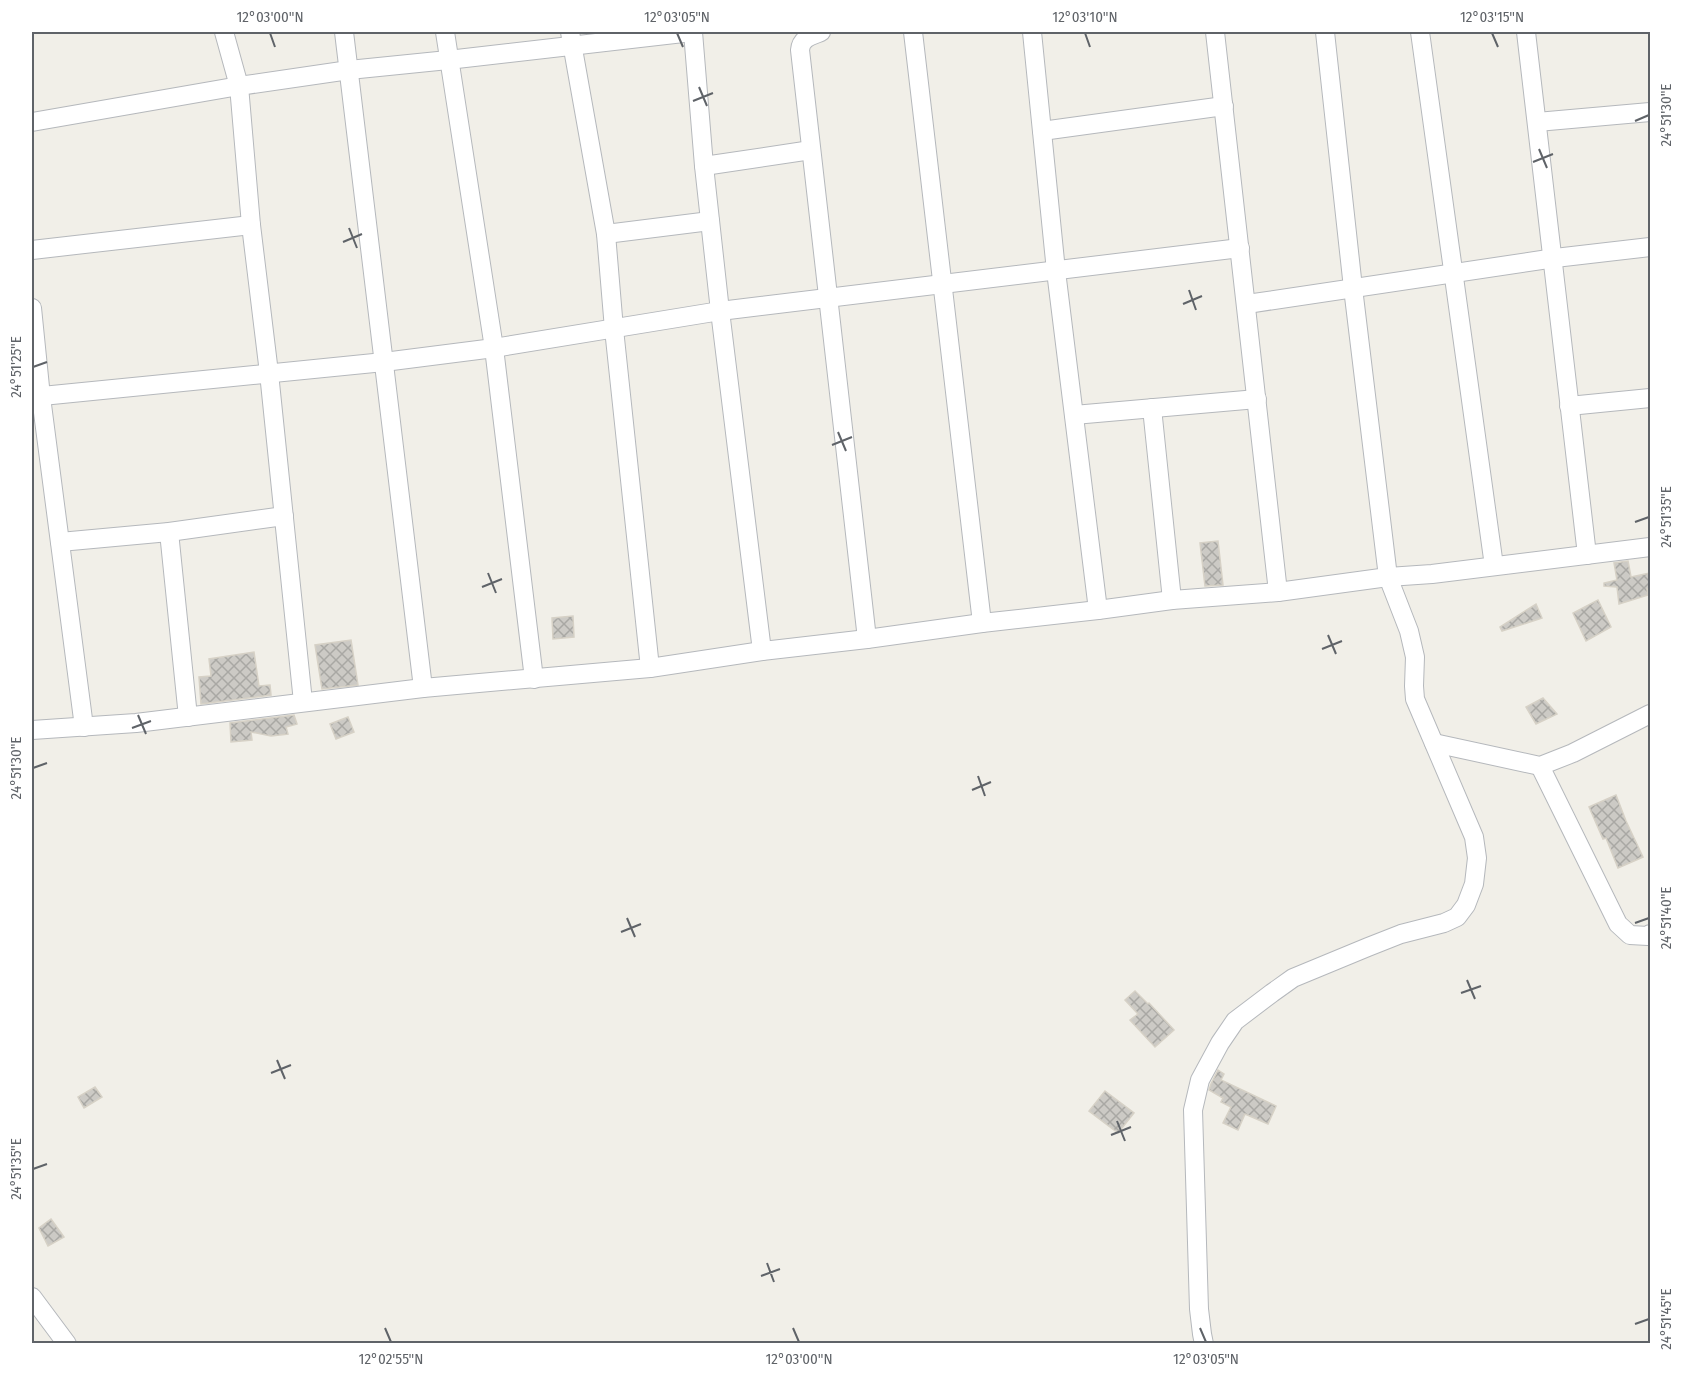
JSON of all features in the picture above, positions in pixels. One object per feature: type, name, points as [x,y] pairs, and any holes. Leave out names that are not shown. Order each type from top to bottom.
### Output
[{"type":"street","points":[[224,32],[239,86],[251,225],[269,373],[303,702]]},
{"type":"street","points":[[344,32],[423,688]]},
{"type":"street","points":[[445,32],[494,348],[534,679]]},
{"type":"street","points":[[32,122],[239,86],[349,70],[448,60],[571,39],[693,32],[704,166],[720,311],[762,651]]},
{"type":"street","points":[[821,32],[806,38],[801,44],[867,639]]},
{"type":"street","points":[[913,32],[982,623]]},
{"type":"street","points":[[1032,32],[1056,271],[1098,610]]},
{"type":"street","points":[[1215,32],[1278,592]]},
{"type":"street","points":[[1204,1344],[1199,1309],[1193,1110],[1200,1080],[1220,1043],[1235,1021],[1293,978],[1401,934],[1444,923],[1457,917],[1466,905],[1474,884],[1477,858],[1474,837],[1415,699],[1415,657],[1409,631],[1388,577],[1325,32]]},
{"type":"street","points":[[1420,32],[1494,566]]},
{"type":"street","points":[[1526,32],[1587,555]]},
{"type":"street","points":[[571,39],[606,234],[650,668]]},
{"type":"street","points":[[1042,131],[1224,106]]},
{"type":"street","points":[[1537,122],[1650,111]]},
{"type":"street","points":[[704,166],[811,150]]},
{"type":"street","points":[[606,234],[710,221]]},
{"type":"street","points":[[32,250],[251,225]]},
{"type":"street","points":[[1246,304],[1553,258],[1650,247]]},
{"type":"street","points":[[36,397],[384,362],[494,348],[720,311],[1240,248]]},
{"type":"street","points":[[32,308],[36,397],[60,542],[84,727]]},
{"type":"street","points":[[1569,406],[1650,398]]},
{"type":"street","points":[[1074,415],[1257,399]]},
{"type":"street","points":[[1152,408],[1172,600]]},
{"type":"street","points":[[60,542],[170,532],[284,516]]},
{"type":"street","points":[[170,532],[188,717]]},
{"type":"street","points":[[32,730],[188,717],[423,688],[650,668],[762,651],[1172,600],[1278,592],[1650,547]]},
{"type":"street","points":[[1434,743],[1540,766],[1574,753],[1650,714]]},
{"type":"street","points":[[1540,766],[1618,924],[1630,935],[1648,936],[1650,934]]},
{"type":"street","points":[[32,1297],[67,1344]]},
{"type":"building","points":[[1218,541],[1223,585],[1205,586],[1200,543]]},
{"type":"building","points":[[1628,561],[1631,577],[1650,573],[1650,588],[1647,589],[1648,595],[1619,604],[1617,587],[1604,586],[1604,583],[1617,580],[1614,563]]},
{"type":"building","points":[[1598,600],[1611,627],[1586,641],[1573,613]]},
{"type":"building","points":[[1536,604],[1542,618],[1502,631],[1500,627]]},
{"type":"building","points":[[573,616],[574,637],[553,639],[552,618]]},
{"type":"building","points":[[351,640],[358,685],[322,689],[315,645]]},
{"type":"building","points":[[254,652],[259,686],[270,685],[271,695],[201,704],[199,677],[211,676],[209,659]]},
{"type":"building","points":[[1543,698],[1557,714],[1536,724],[1526,707]]},
{"type":"building","points":[[294,715],[297,724],[286,727],[288,734],[271,736],[251,732],[252,740],[231,742],[230,723]]},
{"type":"building","points":[[348,717],[354,732],[336,739],[330,724]]},
{"type":"building","points":[[1616,795],[1643,857],[1618,868],[1606,838],[1603,839],[1589,807]]},
{"type":"building","points":[[1135,991],[1174,1030],[1155,1047],[1130,1020],[1138,1014],[1125,1000]]},
{"type":"building","points":[[1218,1070],[1224,1074],[1221,1080],[1276,1106],[1268,1124],[1245,1114],[1238,1130],[1223,1123],[1231,1107],[1221,1102],[1223,1098],[1209,1090]]},
{"type":"building","points":[[95,1087],[102,1097],[84,1108],[78,1097]]},
{"type":"building","points":[[1105,1091],[1134,1113],[1118,1133],[1089,1111]]},
{"type":"building","points":[[51,1219],[64,1237],[48,1246],[39,1228]]}]
